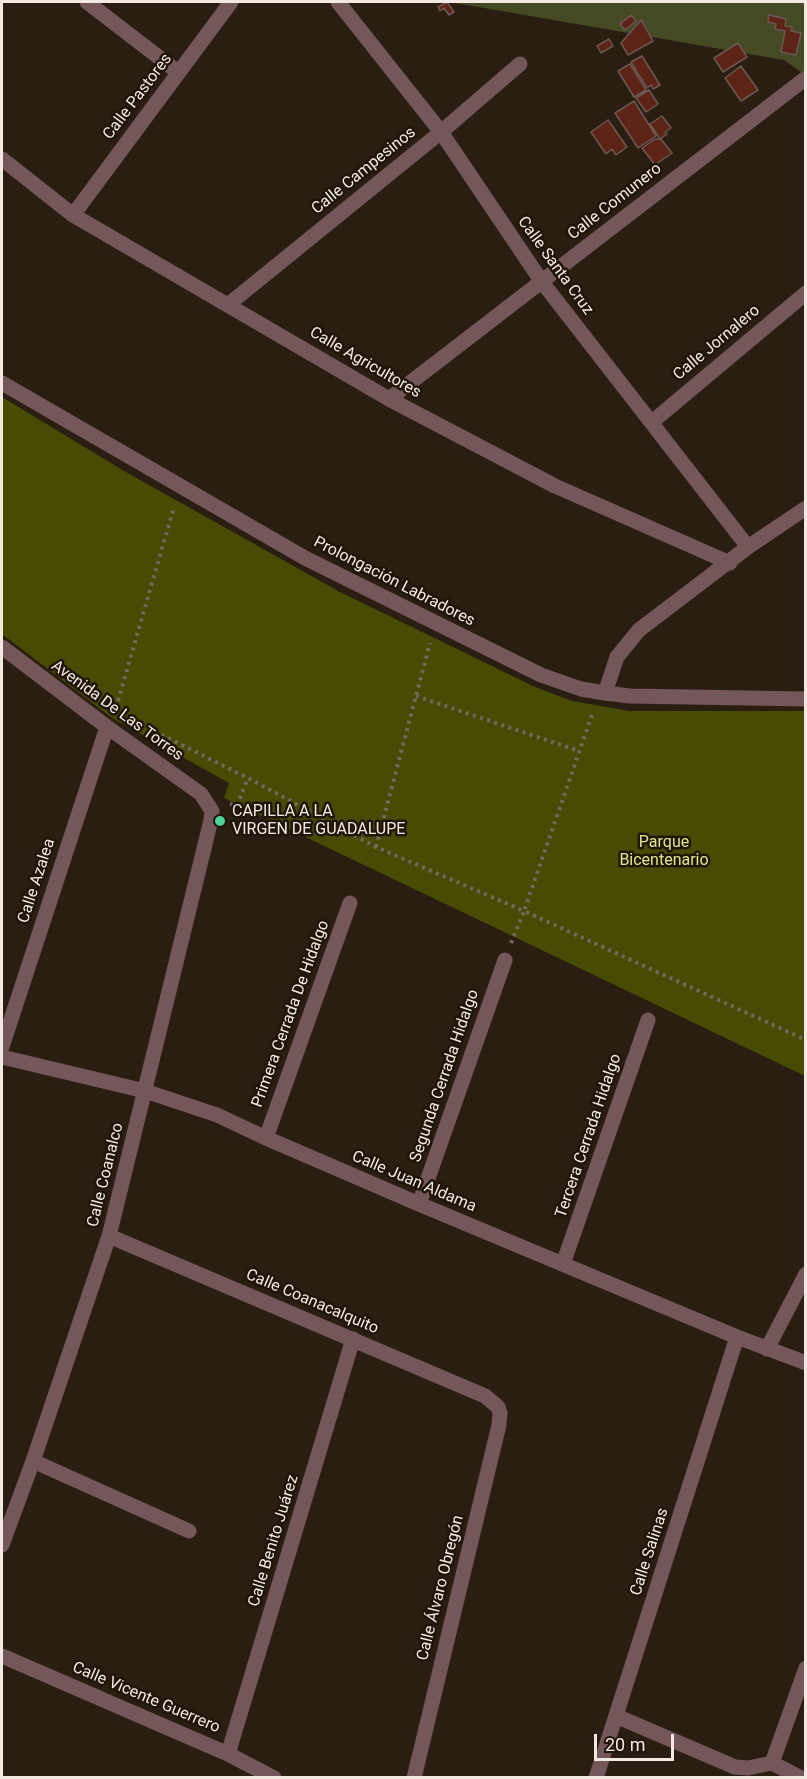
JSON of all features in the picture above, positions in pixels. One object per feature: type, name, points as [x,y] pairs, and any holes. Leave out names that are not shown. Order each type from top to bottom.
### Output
[{"type":"street","points":[[87,2],[178,72]]},
{"type":"street","name":"Calle Pastores","points":[[73,215],[231,2]]},
{"type":"street","name":"Calle Santa Cruz","points":[[338,2],[441,132],[542,282],[748,548]]},
{"type":"street","name":"Calle Campesinos","points":[[229,304],[441,132],[520,64]]},
{"type":"street","name":"Calle Comunero","points":[[389,399],[806,78]]},
{"type":"street","name":"Calle Agricultores","points":[[2,159],[73,215],[389,399],[555,486],[730,563]]},
{"type":"street","name":"Calle Jornalero","points":[[652,422],[806,293]]},
{"type":"street","name":"Prolongación Labradores","points":[[2,383],[305,558],[541,675],[581,689],[604,693],[806,699]]},
{"type":"street","points":[[604,693],[617,657],[634,635],[748,548],[806,508]]},
{"type":"street","points":[[776,528],[806,520]]},
{"type":"street","name":"Avenida De Las Torres","points":[[2,647],[107,727],[201,794],[209,805]]},
{"type":"street","name":"Calle Azalea","points":[[2,1047],[107,727]]},
{"type":"street","name":"Calle Coanalco","points":[[2,1545],[33,1461],[109,1236],[211,820],[209,805]]},
{"type":"street","name":"Primera Cerrada De Hidalgo","points":[[266,1138],[350,903]]},
{"type":"street","name":"Segunda Cerrada Hidalgo","points":[[419,1204],[505,960]]},
{"type":"street","name":"Tercera Cerrada Hidalgo","points":[[563,1264],[648,1020]]},
{"type":"street","name":"Calle Juan Aldama","points":[[2,1057],[145,1091],[218,1115],[419,1204],[737,1337],[806,1363]]},
{"type":"street","name":"Calle Coanacalquito","points":[[109,1236],[485,1396],[498,1407]]},
{"type":"street","points":[[767,1349],[806,1274]]},
{"type":"street","name":"Calle Salinas","points":[[596,1778],[737,1337]]},
{"type":"street","name":"Calle Benito Juárez","points":[[228,1754],[354,1339]]},
{"type":"street","name":"Calle Álvaro Obregón","points":[[414,1778],[499,1425],[498,1407]]},
{"type":"street","points":[[33,1461],[189,1531]]},
{"type":"street","name":"Calle Vicente Guerrero","points":[[2,1656],[228,1754],[265,1775]]},
{"type":"street","points":[[772,1763],[806,1668]]},
{"type":"street","points":[[616,1716],[735,1767],[748,1768],[772,1763],[801,1778]]},
{"type":"path","points":[[105,705],[115,712],[174,507]]},
{"type":"path","points":[[376,847],[430,642]]},
{"type":"path","points":[[416,696],[579,751]]},
{"type":"path","points":[[505,960],[592,715]]},
{"type":"path","points":[[146,727],[248,778],[376,847],[524,911],[806,1040]]},
{"type":"path","points":[[209,805],[214,797],[237,807],[248,778]]},
{"type":"green space","points":[[450,2],[805,2],[805,75],[784,60]]},
{"type":"green space","name":"Parque Bicentenario","points":[[2,397],[124,471],[340,592],[535,687],[572,701],[629,711],[805,711],[805,1076],[224,798],[229,783],[112,718],[2,634]]},
{"type":"building","points":[[447,2],[454,12],[449,15],[444,8],[440,11],[438,7]]},
{"type":"building","points":[[631,15],[636,21],[625,30],[620,24]]},
{"type":"building","points":[[769,15],[786,19],[785,26],[792,27],[791,31],[801,33],[796,55],[781,52],[785,31],[775,29],[776,24],[768,22]]},
{"type":"building","points":[[641,20],[653,41],[628,55],[621,43]]},
{"type":"building","points":[[609,39],[613,46],[601,53],[597,46]]},
{"type":"building","points":[[738,43],[747,57],[723,72],[714,58]]},
{"type":"building","points":[[642,56],[660,85],[653,89],[651,85],[647,88],[631,62]]},
{"type":"building","points":[[630,64],[646,90],[634,97],[618,71]]},
{"type":"building","points":[[741,66],[758,90],[741,101],[725,78]]},
{"type":"building","points":[[649,90],[658,104],[646,112],[636,98]]},
{"type":"building","points":[[634,101],[656,136],[638,148],[615,113]]},
{"type":"building","points":[[662,116],[671,128],[660,139],[650,124]]},
{"type":"building","points":[[608,120],[627,147],[616,155],[612,149],[606,154],[591,132]]},
{"type":"building","points":[[655,139],[661,139],[672,153],[655,165],[642,148]]},
{"type":"place","name":"CAPILLA A LA VIRGEN DE GUADALUPE","points":[[220,821]]}]
